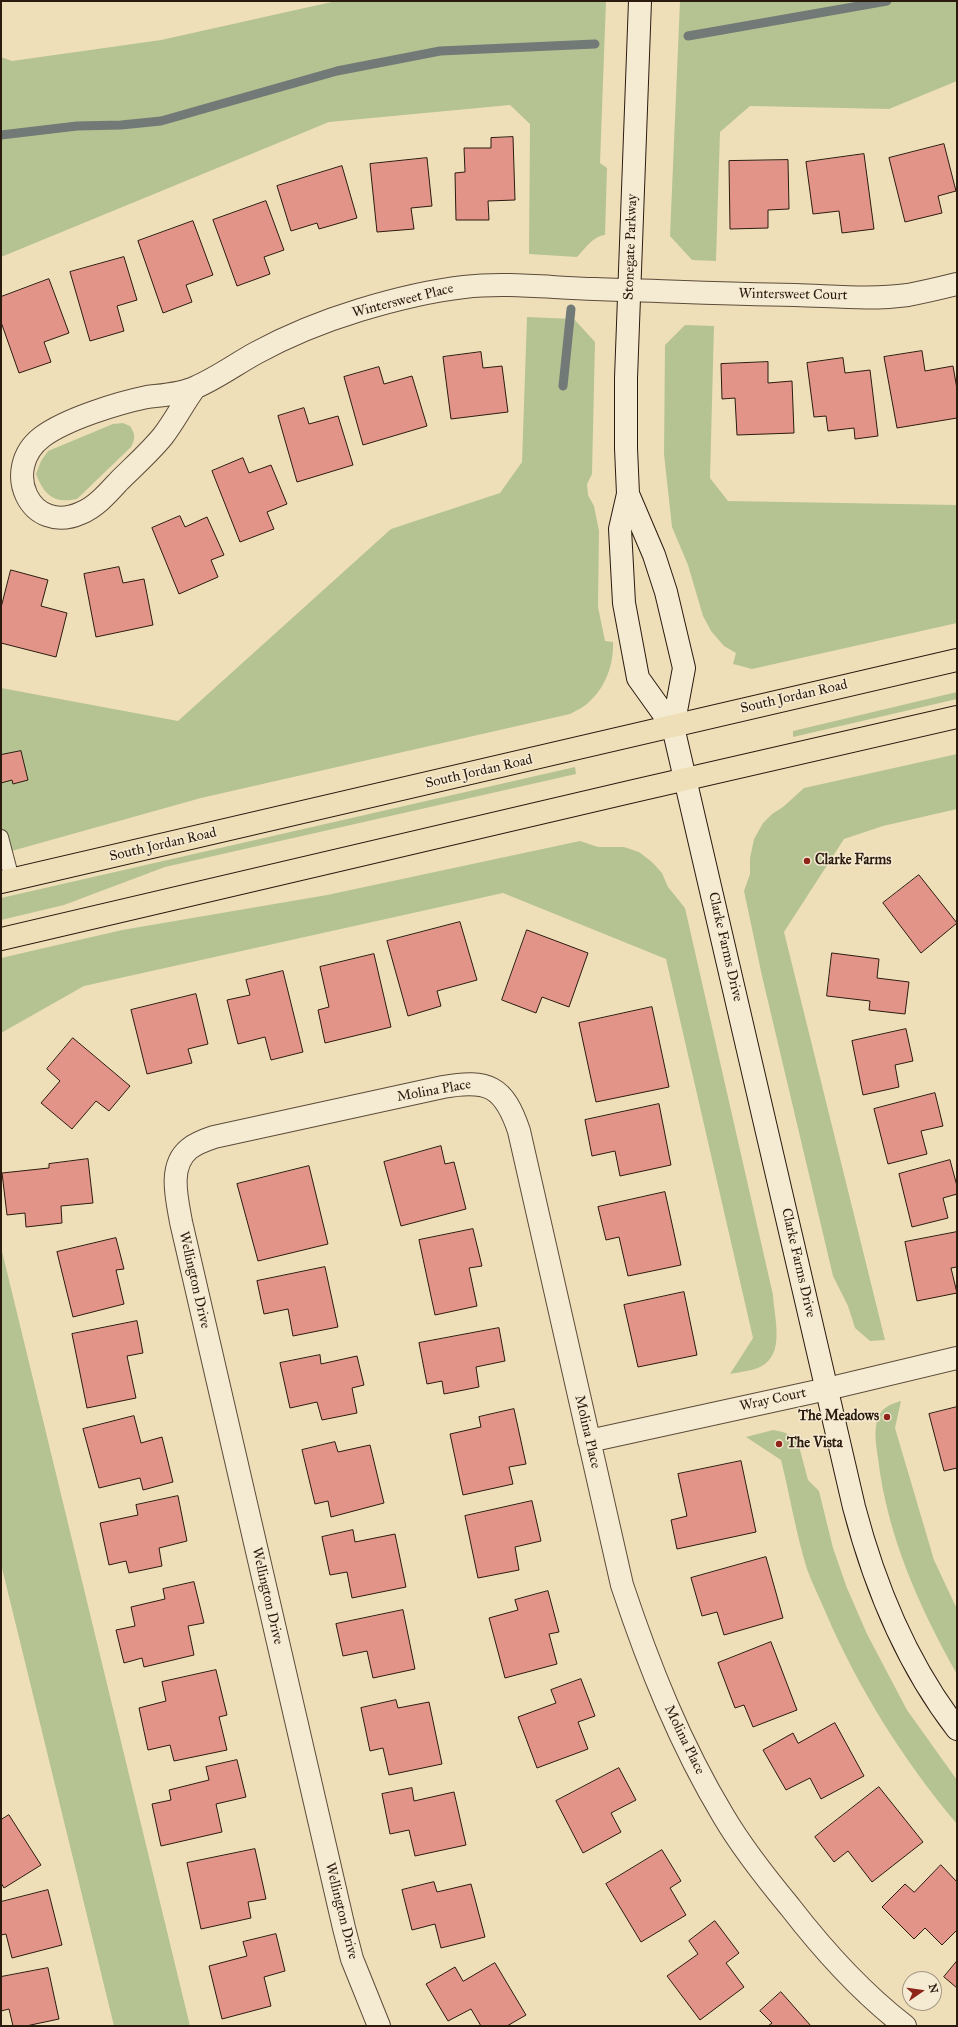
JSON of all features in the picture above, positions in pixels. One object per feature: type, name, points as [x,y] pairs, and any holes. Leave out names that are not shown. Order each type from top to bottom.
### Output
[{"type":"main road","name":"South Jordan Road","points":[[7,881],[957,660]]},
{"type":"main road","points":[[1,939],[957,717]]},
{"type":"street","name":"Stonegate Parkway","points":[[640,1],[626,413],[628,494],[620,529],[624,603],[638,678],[674,727]]},
{"type":"street","name":"Wintersweet Court","points":[[629,290],[867,297],[907,295],[957,284]]},
{"type":"street","name":"Wintersweet Place","points":[[194,389],[163,436],[102,498],[84,512],[59,518],[44,513],[32,506],[25,494],[21,478],[22,464],[29,450],[43,436],[118,403],[194,389],[255,353],[290,336],[360,310],[431,292],[465,286],[496,285],[629,290]]},
{"type":"street","name":"Stonegate Parkway","points":[[628,494],[654,556],[666,592],[684,668],[674,727],[686,779]]},
{"type":"street","name":"Clarke Farms Drive","points":[[686,779],[861,1533],[883,1599],[912,1659],[957,1729]]},
{"type":"street","name":"Molina Place","points":[[179,1161],[188,1149],[198,1143],[214,1138],[461,1084],[478,1083],[492,1087],[503,1098],[513,1113],[519,1131],[622,1585],[644,1650],[672,1718],[708,1790],[745,1850],[804,1925],[865,1992],[905,2026]]},
{"type":"street","name":"Wellington Drive","points":[[179,1161],[175,1193],[181,1222],[342,1921],[352,1959],[379,2026]]},
{"type":"street","name":"Wray Court","points":[[589,1441],[827,1389],[957,1358]]},
{"type":"lane","points":[[1,837],[7,881]]},
{"type":"green space","points":[[336,1],[606,1],[600,163],[607,168],[605,235],[593,240],[577,257],[529,254],[530,124],[510,105],[329,122],[1,257],[1,57],[12,61],[161,40]]},
{"type":"green space","points":[[680,1],[957,1],[957,81],[889,109],[750,106],[720,132],[716,261],[692,260],[670,236]]},
{"type":"green space","points":[[527,317],[574,319],[595,342],[592,474],[587,484],[588,495],[594,506],[599,531],[598,607],[605,641],[613,642],[613,650],[608,674],[595,696],[585,705],[570,714],[201,798],[1,854],[1,688],[178,721],[391,529],[500,493],[522,462]]},
{"type":"green space","points":[[685,325],[714,326],[710,478],[728,501],[957,505],[957,623],[752,669],[733,664],[736,653],[724,646],[711,631],[703,616],[688,565],[672,527],[664,454],[665,345]]},
{"type":"green space","points":[[123,423],[130,426],[134,434],[134,441],[131,447],[77,499],[56,499],[46,492],[36,474],[41,461],[48,451],[113,424]]},
{"type":"green space","points":[[957,692],[957,699],[793,737],[793,731]]},
{"type":"green space","points":[[957,754],[957,809],[883,826],[844,839],[784,932],[885,1340],[870,1341],[855,1328],[848,1306],[833,1276],[762,976],[744,891],[750,874],[750,858],[754,839],[763,823],[804,788]]},
{"type":"green space","points":[[575,767],[576,774],[165,867],[64,905],[1,920],[1,898]]},
{"type":"green space","points":[[580,841],[598,847],[624,847],[639,852],[652,862],[662,873],[668,887],[685,908],[773,1295],[777,1335],[776,1345],[773,1354],[768,1361],[760,1367],[730,1374],[753,1338],[666,959],[503,893],[84,986],[1,1033],[1,958],[122,930],[327,895]]},
{"type":"green space","points":[[1,1247],[190,2026],[114,2026],[1,1564]]},
{"type":"green space","points":[[901,1401],[895,1428],[934,1560],[957,1609],[957,1674],[930,1623],[907,1570],[897,1543],[882,1487],[876,1440],[877,1422],[882,1411],[886,1407]]},
{"type":"green space","points":[[773,1430],[793,1436],[799,1446],[808,1480],[819,1491],[833,1548],[847,1588],[867,1634],[907,1710],[957,1780],[957,1824],[918,1775],[900,1749],[867,1695],[838,1640],[807,1569],[781,1460],[746,1437]]},
{"type":"building","points":[[513,137],[515,200],[488,201],[489,220],[456,220],[455,173],[465,172],[464,148],[491,148],[491,138]]},
{"type":"building","points":[[944,144],[956,191],[938,196],[942,213],[905,222],[889,158]]},
{"type":"building","points":[[864,154],[874,229],[842,233],[839,211],[813,214],[806,162]]},
{"type":"building","points":[[427,158],[432,206],[411,208],[414,229],[377,232],[370,164]]},
{"type":"building","points":[[788,160],[789,209],[768,210],[768,228],[730,229],[729,161]]},
{"type":"building","points":[[342,166],[357,218],[319,229],[317,223],[291,231],[277,186]]},
{"type":"building","points":[[266,201],[284,250],[264,257],[270,274],[237,286],[213,220]]},
{"type":"building","points":[[193,221],[213,275],[186,285],[192,302],[163,313],[138,241]]},
{"type":"building","points":[[124,257],[137,300],[117,306],[124,331],[90,341],[70,272]]},
{"type":"building","points":[[49,279],[69,333],[44,342],[51,362],[19,373],[1,322],[1,297]]},
{"type":"building","points":[[922,351],[925,371],[953,366],[957,389],[957,418],[897,428],[884,357]]},
{"type":"building","points":[[481,352],[483,368],[502,366],[508,412],[451,419],[443,357]]},
{"type":"building","points":[[843,358],[845,373],[870,370],[878,436],[855,439],[854,428],[828,431],[826,416],[814,417],[807,363]]},
{"type":"building","points":[[768,362],[768,383],[792,381],[794,433],[737,435],[735,398],[722,399],[721,364]]},
{"type":"building","points":[[379,367],[384,384],[412,376],[427,426],[363,445],[344,377]]},
{"type":"building","points":[[304,408],[309,424],[338,416],[353,465],[297,482],[278,416]]},
{"type":"building","points":[[243,458],[249,473],[271,465],[287,504],[267,512],[274,529],[240,542],[212,471]]},
{"type":"building","points":[[180,516],[185,527],[207,517],[224,555],[211,560],[218,577],[179,594],[152,528]]},
{"type":"building","points":[[119,567],[123,583],[144,579],[153,625],[96,637],[84,574]]},
{"type":"building","points":[[11,570],[48,580],[41,606],[67,613],[56,657],[1,643],[1,608]]},
{"type":"building","points":[[21,751],[28,780],[13,784],[12,780],[1,783],[1,755]]},
{"type":"building","points":[[919,875],[957,923],[921,953],[883,903]]},
{"type":"building","points":[[460,922],[477,980],[437,991],[441,1006],[408,1016],[387,941]]},
{"type":"building","points":[[527,930],[588,953],[569,1007],[542,997],[536,1013],[502,1000]]},
{"type":"building","points":[[832,953],[879,959],[877,978],[909,982],[905,1014],[869,1010],[870,1001],[827,996]]},
{"type":"building","points":[[374,954],[391,1027],[325,1043],[318,1010],[329,1007],[320,967]]},
{"type":"building","points":[[283,971],[303,1052],[271,1060],[265,1037],[238,1044],[227,1000],[250,995],[246,980]]},
{"type":"building","points":[[196,994],[208,1044],[188,1049],[192,1063],[147,1074],[131,1010]]},
{"type":"building","points":[[652,1007],[669,1087],[596,1102],[579,1023]]},
{"type":"building","points":[[906,1029],[913,1061],[895,1065],[899,1087],[863,1095],[852,1041]]},
{"type":"building","points":[[73,1038],[130,1086],[109,1111],[96,1101],[72,1129],[41,1103],[60,1081],[47,1069]]},
{"type":"building","points":[[935,1093],[943,1126],[921,1131],[927,1154],[888,1164],[874,1109]]},
{"type":"building","points":[[659,1104],[671,1165],[620,1176],[615,1151],[592,1156],[585,1120]]},
{"type":"building","points":[[441,1146],[445,1164],[454,1162],[466,1209],[401,1226],[384,1162]]},
{"type":"building","points":[[88,1159],[93,1203],[61,1206],[62,1223],[26,1227],[25,1213],[7,1215],[2,1173],[49,1168],[49,1164]]},
{"type":"building","points":[[950,1160],[957,1186],[957,1194],[943,1198],[948,1218],[912,1227],[899,1174]]},
{"type":"building","points":[[309,1166],[328,1244],[258,1261],[237,1184]]},
{"type":"building","points":[[665,1192],[681,1265],[628,1276],[619,1237],[606,1240],[598,1207]]},
{"type":"building","points":[[473,1229],[482,1266],[469,1268],[477,1306],[435,1315],[419,1240]]},
{"type":"building","points":[[957,1232],[957,1267],[951,1268],[957,1293],[917,1301],[905,1242]]},
{"type":"building","points":[[116,1238],[124,1269],[116,1270],[124,1304],[73,1317],[57,1252]]},
{"type":"building","points":[[325,1267],[338,1327],[293,1336],[288,1309],[264,1314],[257,1281]]},
{"type":"building","points":[[684,1292],[697,1355],[638,1367],[624,1305]]},
{"type":"building","points":[[137,1321],[143,1353],[127,1356],[136,1398],[87,1408],[72,1334]]},
{"type":"building","points":[[499,1328],[505,1361],[476,1367],[479,1387],[444,1394],[442,1381],[427,1384],[419,1343]]},
{"type":"building","points":[[320,1355],[321,1364],[357,1356],[364,1385],[352,1388],[357,1413],[322,1420],[317,1402],[290,1408],[280,1363]]},
{"type":"building","points":[[957,1407],[957,1468],[944,1471],[929,1414]]},
{"type":"building","points":[[514,1409],[526,1464],[509,1467],[513,1484],[463,1495],[450,1434],[481,1427],[479,1417]]},
{"type":"building","points":[[134,1416],[141,1443],[162,1437],[173,1482],[143,1490],[140,1478],[99,1488],[83,1429]]},
{"type":"building","points":[[335,1442],[338,1452],[370,1445],[384,1503],[331,1517],[328,1501],[315,1504],[302,1450]]},
{"type":"building","points":[[741,1461],[756,1532],[677,1549],[671,1520],[687,1516],[678,1474]]},
{"type":"building","points":[[178,1496],[187,1541],[159,1548],[162,1566],[129,1573],[126,1561],[109,1565],[100,1523],[138,1515],[136,1505]]},
{"type":"building","points":[[532,1501],[541,1541],[515,1547],[519,1570],[478,1578],[465,1516]]},
{"type":"building","points":[[353,1530],[355,1542],[395,1534],[406,1587],[352,1598],[347,1572],[330,1575],[322,1537]]},
{"type":"building","points":[[766,1557],[783,1618],[724,1635],[717,1612],[702,1616],[691,1578]]},
{"type":"building","points":[[194,1582],[204,1623],[188,1626],[194,1655],[144,1667],[142,1658],[124,1663],[116,1630],[135,1626],[131,1607],[165,1599],[163,1589]]},
{"type":"building","points":[[548,1591],[559,1632],[549,1634],[557,1664],[505,1678],[489,1618],[518,1610],[515,1600]]},
{"type":"building","points":[[403,1610],[415,1669],[373,1678],[367,1651],[343,1656],[336,1624]]},
{"type":"building","points":[[771,1642],[797,1710],[753,1727],[744,1705],[735,1708],[718,1663]]},
{"type":"building","points":[[216,1670],[227,1715],[219,1717],[227,1750],[174,1761],[170,1745],[148,1750],[139,1708],[166,1701],[162,1682]]},
{"type":"building","points":[[581,1679],[595,1716],[578,1722],[588,1749],[537,1768],[518,1717],[556,1703],[551,1690]]},
{"type":"building","points":[[396,1700],[398,1708],[429,1702],[442,1764],[389,1775],[383,1748],[370,1751],[361,1708]]},
{"type":"building","points":[[835,1723],[864,1776],[821,1799],[810,1778],[786,1790],[763,1750],[793,1733],[798,1743]]},
{"type":"building","points":[[237,1760],[246,1797],[216,1804],[222,1832],[161,1846],[152,1804],[171,1800],[169,1790],[209,1780],[206,1767]]},
{"type":"building","points":[[619,1768],[636,1800],[611,1813],[621,1832],[583,1853],[556,1801]]},
{"type":"building","points":[[879,1787],[923,1842],[872,1882],[848,1851],[834,1862],[815,1837]]},
{"type":"building","points":[[412,1788],[414,1801],[454,1792],[466,1845],[415,1856],[409,1830],[390,1834],[382,1794]]},
{"type":"building","points":[[9,1815],[41,1865],[4,1888],[1,1883],[1,1820]]},
{"type":"building","points":[[255,1849],[266,1899],[248,1902],[251,1918],[201,1929],[187,1863]]},
{"type":"building","points":[[662,1850],[681,1881],[670,1888],[686,1915],[641,1942],[606,1884]]},
{"type":"building","points":[[941,1865],[957,1882],[957,1930],[942,1945],[925,1928],[914,1939],[882,1907],[905,1884],[914,1892]]},
{"type":"building","points":[[434,1882],[437,1892],[471,1884],[485,1937],[441,1948],[435,1924],[412,1930],[402,1890]]},
{"type":"building","points":[[48,1890],[62,1945],[12,1958],[6,1934],[1,1935],[1,1902]]},
{"type":"building","points":[[715,1921],[739,1953],[726,1963],[744,1987],[700,2020],[667,1976],[698,1954],[689,1941]]},
{"type":"building","points":[[276,1934],[285,1971],[264,1977],[271,2006],[222,2019],[209,1966],[247,1956],[243,1942]]},
{"type":"building","points":[[957,1961],[957,1988],[944,1977]]},
{"type":"building","points":[[495,1963],[526,2015],[507,2026],[481,2026],[471,2009],[448,2021],[426,1984],[455,1967],[463,1981]]},
{"type":"building","points":[[48,1968],[59,2019],[26,2026],[13,2026],[9,2009],[1,2011],[1,1977]]},
{"type":"building","points":[[781,1992],[811,2026],[768,2026],[772,2023],[760,2011]]},
{"type":"waterway","points":[[688,36],[887,1]]},
{"type":"waterway","points":[[1,135],[77,126],[121,125],[161,121],[337,71],[440,51],[595,44]]},
{"type":"waterway","points":[[563,386],[571,309]]},
{"type":"place","name":"Clarke Farms","points":[[807,861]]},
{"type":"place","name":"The Meadows","points":[[887,1417]]},
{"type":"place","name":"The Vista","points":[[779,1444]]}]
